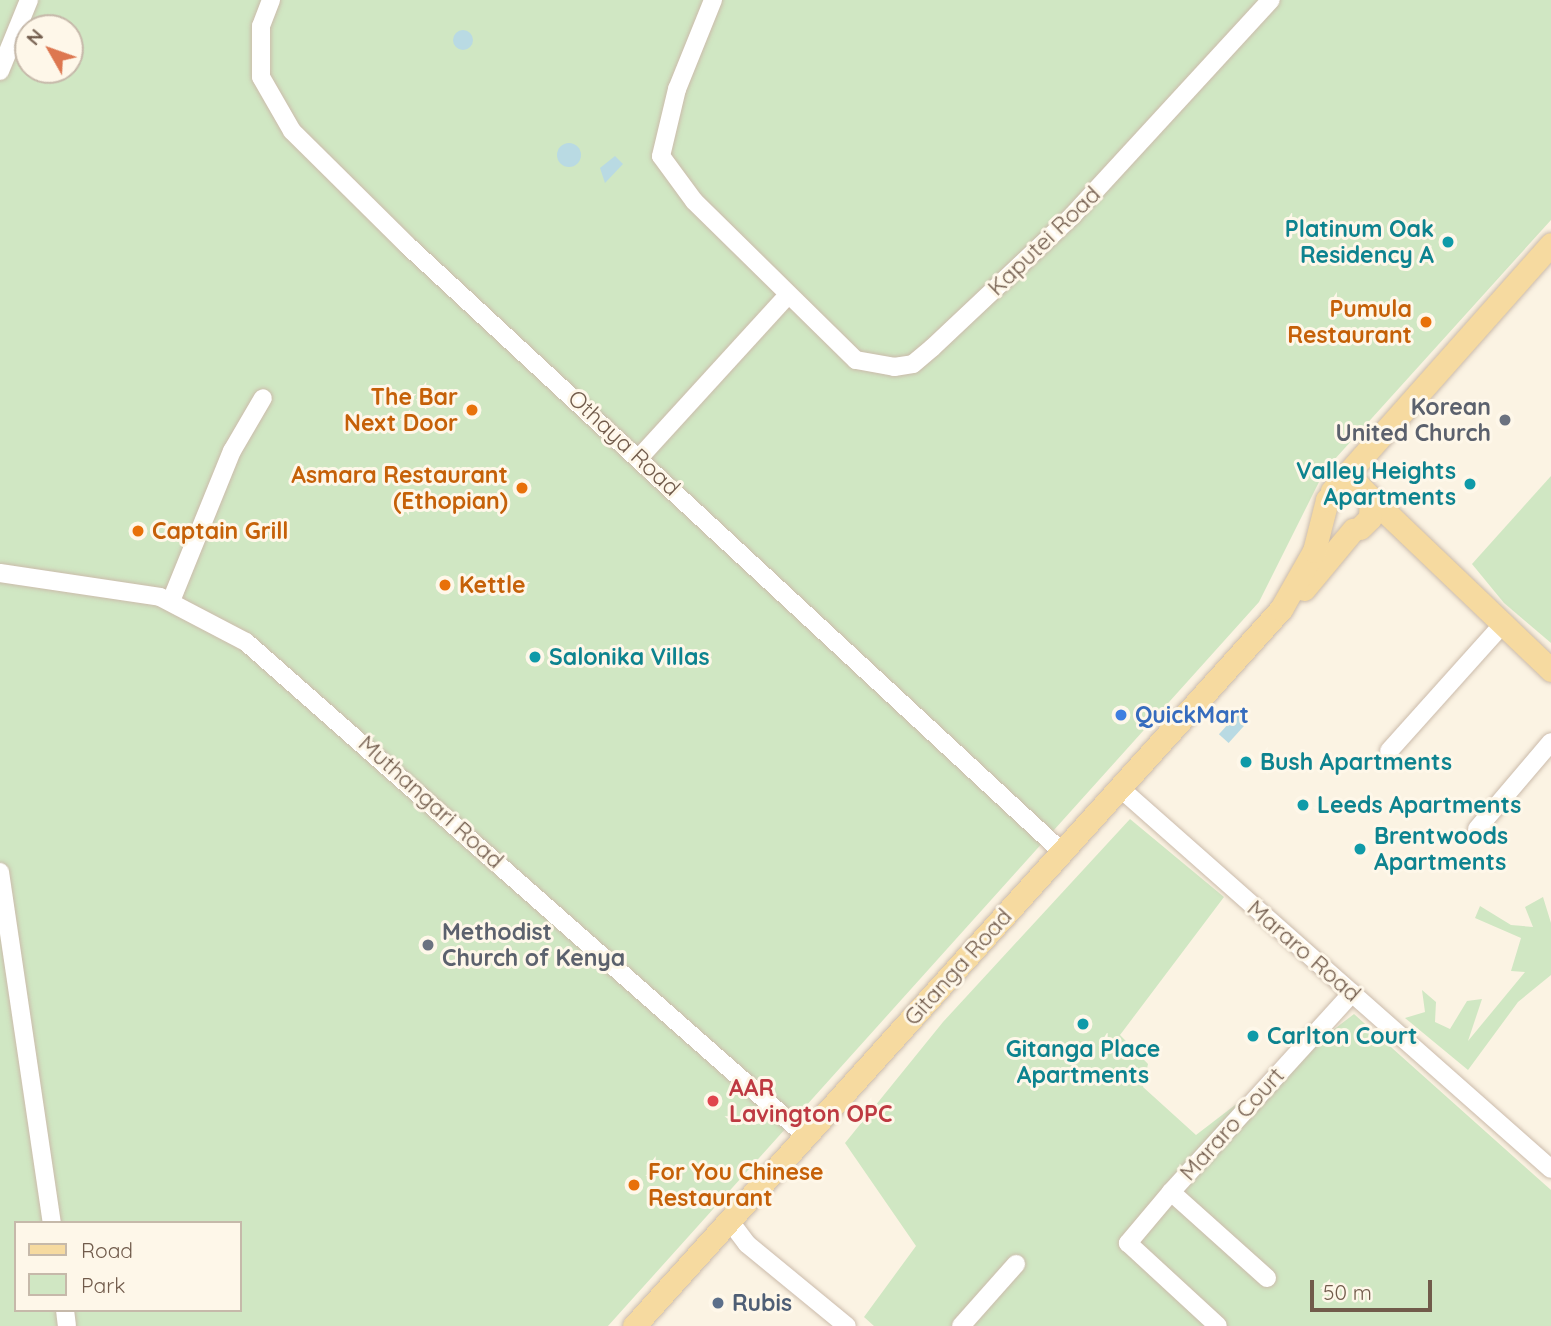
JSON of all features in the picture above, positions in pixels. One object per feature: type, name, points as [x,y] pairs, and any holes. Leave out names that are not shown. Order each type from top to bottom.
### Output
[{"type":"main road","points":[[1329,501],[1396,416],[1551,244]]},
{"type":"main road","name":"Gitanga Road","points":[[635,1326],[1281,609],[1370,518],[1371,456],[1396,416]]},
{"type":"main road","points":[[1329,501],[1350,484],[1370,496],[1446,572],[1551,670]]},
{"type":"main road","points":[[1329,501],[1338,527],[1403,539],[1446,572]]},
{"type":"main road","name":"Gitanga Road","points":[[1281,609],[1314,551],[1329,501]]},
{"type":"street","points":[[0,71],[29,0]]},
{"type":"street","name":"Othaya Road","points":[[271,0],[258,51],[264,89],[278,116],[406,244],[640,457],[1061,851]]},
{"type":"street","name":"Kaputei Road","points":[[713,0],[677,89],[661,156],[675,181],[787,296],[856,360],[913,364],[1073,215],[1271,0]]},
{"type":"street","points":[[640,457],[787,296]]},
{"type":"street","points":[[171,601],[232,451],[263,398]]},
{"type":"street","name":"Muthangari Road","points":[[0,573],[118,587],[171,601],[242,639],[308,694],[807,1137]]},
{"type":"street","points":[[1389,751],[1502,625]]},
{"type":"street","points":[[1477,828],[1551,742]]},
{"type":"street","name":"Mararo Road","points":[[1120,788],[1551,1169]]},
{"type":"street","points":[[0,872],[52,1221]]},
{"type":"street","name":"Mararo Court","points":[[1266,1278],[1171,1192],[1352,993]]},
{"type":"street","points":[[1171,1192],[1128,1243],[1218,1326]]},
{"type":"street","points":[[729,1220],[747,1244],[847,1326]]},
{"type":"street","points":[[961,1326],[1016,1264]]},
{"type":"green space","points":[[0,0],[1551,0],[1551,220],[1325,470],[1259,602],[608,1326],[0,1326]]},
{"type":"green space","points":[[1551,476],[1551,643],[1504,603],[1472,564]]},
{"type":"green space","points":[[1130,819],[1224,897],[1120,1035],[1148,1064],[1143,1087],[1196,1135],[1354,1014],[1551,1190],[1551,1326],[874,1326],[864,1317],[916,1246],[845,1143],[943,1022]]},
{"type":"green space","points":[[1543,897],[1551,923],[1551,975],[1518,1002],[1468,1070],[1405,1018],[1425,1012],[1422,990],[1436,1002],[1435,1022],[1450,1029],[1467,1001],[1482,999],[1468,1041],[1525,972],[1511,971],[1521,938],[1475,918],[1480,906],[1511,925],[1533,927],[1525,907]]},
{"type":"water","points":[[459,30],[467,30],[473,40],[467,50],[459,50],[453,44],[453,36]]},
{"type":"water","points":[[569,143],[577,147],[581,155],[577,163],[569,167],[561,163],[557,155],[561,147]]},
{"type":"water","points":[[615,156],[623,164],[605,183],[600,168]]},
{"type":"water","points":[[1239,712],[1249,721],[1229,743],[1219,734]]},
{"type":"place","name":"Platinum Oak Residency A","points":[[1448,242]]},
{"type":"place","name":"Pumula Restaurant","points":[[1426,322]]},
{"type":"place","name":"The Bar Next Door","points":[[472,410]]},
{"type":"place","name":"Korean United Church","points":[[1505,420]]},
{"type":"place","name":"Valley Heights Apartments","points":[[1470,484]]},
{"type":"place","name":"Asmara Restaurant (Ethopian)","points":[[522,488]]},
{"type":"place","name":"Captain Grill","points":[[138,531]]},
{"type":"place","name":"Kettle","points":[[445,585]]},
{"type":"place","name":"Salonika Villas","points":[[535,657]]},
{"type":"place","name":"QuickMart","points":[[1121,715]]},
{"type":"place","name":"Bush Apartments","points":[[1246,762]]},
{"type":"place","name":"Leeds Apartments","points":[[1303,805]]},
{"type":"place","name":"Brentwoods Apartments","points":[[1360,849]]},
{"type":"place","name":"Methodist Church of Kenya","points":[[428,945]]},
{"type":"place","name":"Gitanga Place Apartments","points":[[1083,1024]]},
{"type":"place","name":"Carlton Court","points":[[1253,1036]]},
{"type":"place","name":"AAR Lavington OPC","points":[[713,1101]]},
{"type":"place","name":"For You Chinese Restaurant","points":[[634,1185]]},
{"type":"place","name":"Rubis","points":[[718,1303]]}]
